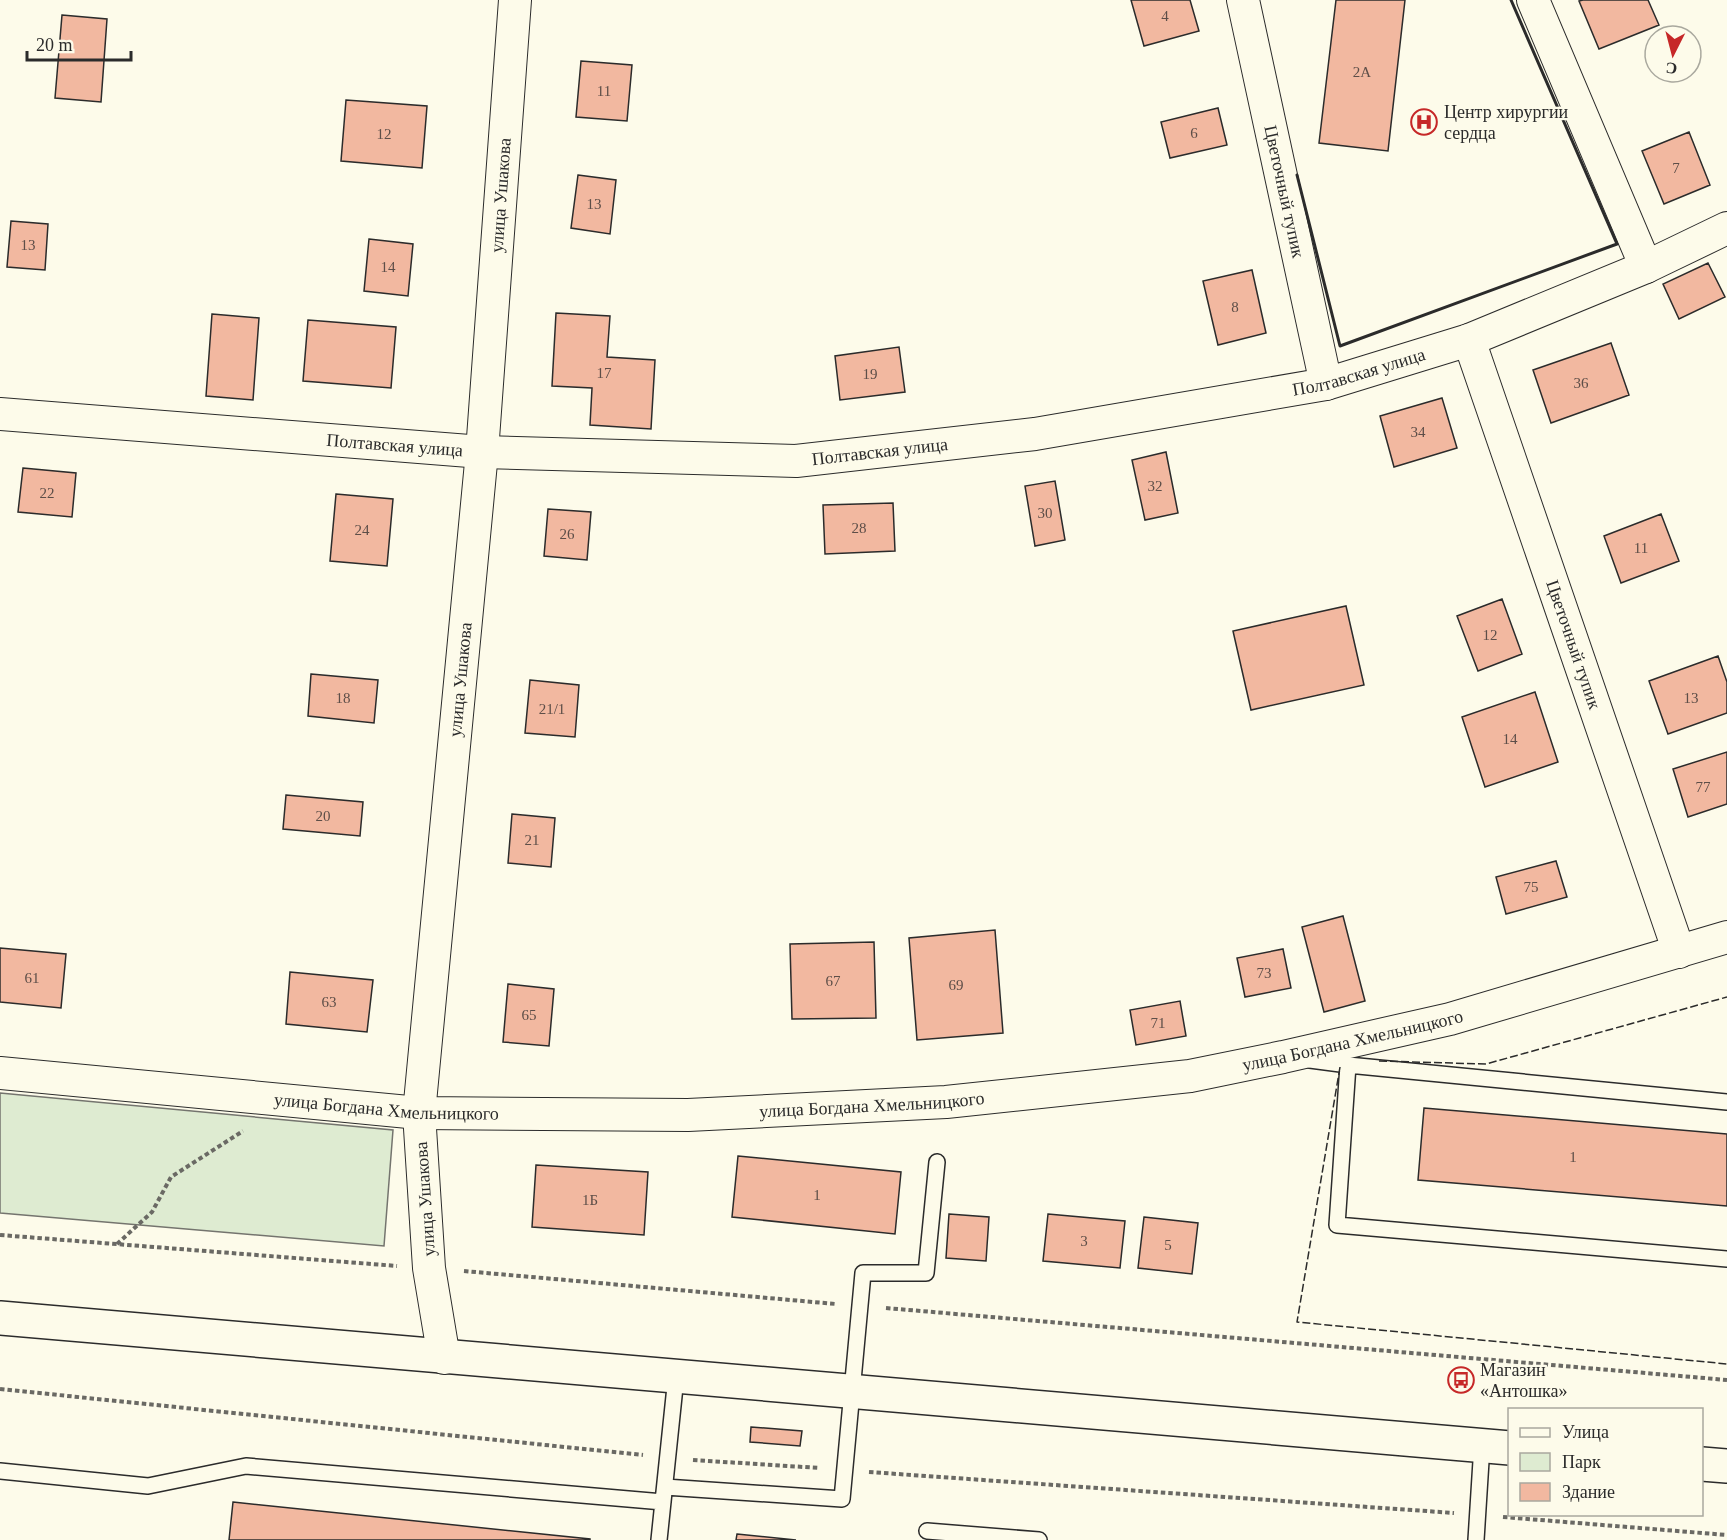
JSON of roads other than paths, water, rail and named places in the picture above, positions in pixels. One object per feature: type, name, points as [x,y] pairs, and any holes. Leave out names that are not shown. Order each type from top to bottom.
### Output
[{"type":"main road","points":[[0,1318],[444,1358],[1496,1446]]},
{"type":"main road","points":[[1703,1464],[1727,1466]]},
{"type":"street","name":"улица Ушакова","points":[[444,1358],[429,1268],[419,1113],[483,452],[515,0]]},
{"type":"street","name":"Цветочный тупик","points":[[1243,0],[1326,384]]},
{"type":"street","points":[[1533,0],[1646,267]]},
{"type":"street","name":"Полтавская улица","points":[[0,414],[483,452],[796,461],[1035,434],[1326,384],[1468,340],[1646,267],[1727,228]]},
{"type":"street","name":"Цветочный тупик","points":[[1468,340],[1679,952]]},
{"type":"street","name":"улица Богдана Хмельницкого","points":[[0,1073],[419,1113],[688,1115],[946,1102],[1190,1076],[1283,1057],[1450,1019],[1727,937]]},
{"type":"lane","points":[[1283,1057],[1727,1102]]},
{"type":"lane","points":[[1348,1065],[1337,1225],[1727,1259]]},
{"type":"lane","points":[[0,1471],[148,1486],[246,1466],[664,1494],[842,1499],[863,1273],[926,1274],[937,1162]]},
{"type":"lane","points":[[659,1540],[676,1377]]},
{"type":"lane","points":[[1476,1540],[1496,1446]]},
{"type":"lane","points":[[927,1531],[1040,1540]]},
{"type":"place","name":"Центр хирургии сердца","points":[[1424,122]]},
{"type":"place","name":"Магазин «Антошка»","points":[[1461,1380]]}]
